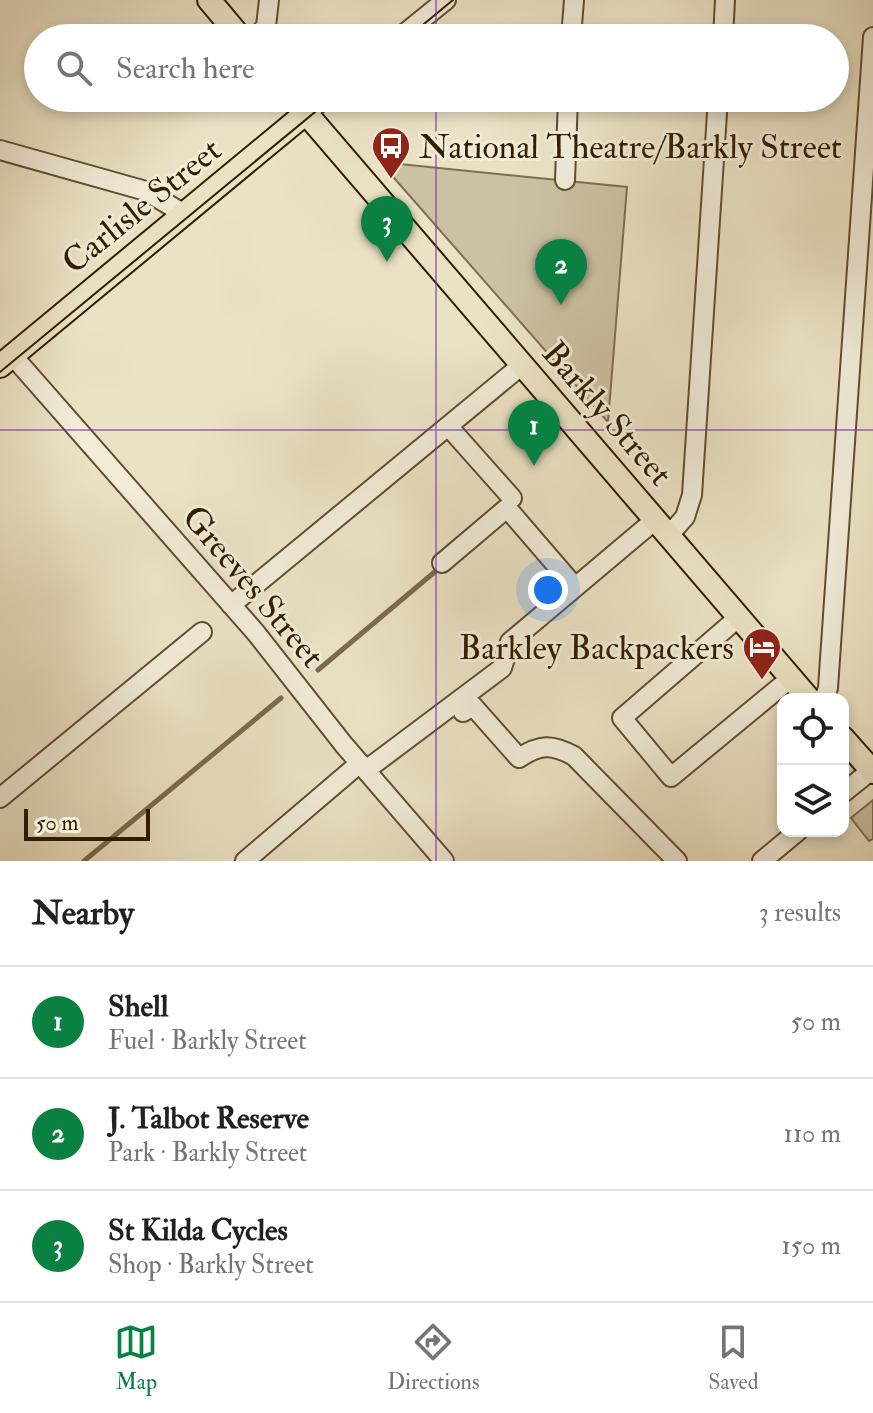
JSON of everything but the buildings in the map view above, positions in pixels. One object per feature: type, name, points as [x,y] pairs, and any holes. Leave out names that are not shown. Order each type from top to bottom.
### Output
[{"type":"main road","points":[[209,0],[229,24]]},
{"type":"main road","name":"Carlisle Street","points":[[6,360],[184,214],[293,112]]},
{"type":"main road","name":"Barkly Street","points":[[304,112],[804,693]]},
{"type":"main road","points":[[849,745],[872,770]]},
{"type":"street","points":[[266,24],[269,0]]},
{"type":"street","points":[[412,24],[425,9],[446,0]]},
{"type":"street","points":[[572,24],[574,0]]},
{"type":"street","points":[[724,24],[725,0]]},
{"type":"street","points":[[826,693],[873,37]]},
{"type":"street","points":[[565,180],[567,112]]},
{"type":"street","points":[[245,861],[363,766],[502,668],[510,642],[575,587],[662,527],[685,517],[692,495],[717,112]]},
{"type":"street","points":[[0,150],[146,191],[184,214]]},
{"type":"street","name":"Greeves Street","points":[[6,360],[231,605],[444,861]]},
{"type":"street","points":[[231,605],[522,365]]},
{"type":"street","points":[[448,426],[512,498]]},
{"type":"street","points":[[442,563],[507,508],[575,587]]},
{"type":"street","points":[[739,617],[622,718],[671,777],[791,678]]},
{"type":"street","points":[[0,798],[202,632]]},
{"type":"street","points":[[463,712],[473,706],[519,758],[537,747],[557,746],[574,756],[677,861]]},
{"type":"street","points":[[849,788],[872,770]]},
{"type":"street","points":[[762,861],[791,837]]},
{"type":"shaded area","points":[[380,162],[627,187],[608,422]]},
{"type":"shaded area","points":[[873,800],[873,839],[869,841],[851,818]]},
{"type":"waterway","points":[[318,670],[437,570]]},
{"type":"waterway","points":[[84,861],[281,698]]},
{"type":"tram line","points":[[424,24],[453,0]]},
{"type":"tram line","points":[[0,372],[315,112]]},
{"type":"place","name":"National Theatre/Barkly Street","points":[[391,180]]},
{"type":"place","name":"St Kilda Cycles","points":[[387,262]]},
{"type":"place","name":"J. Talbot Reserve","points":[[561,305]]},
{"type":"place","name":"Shell","points":[[534,466]]},
{"type":"place","name":"Barkley Backpackers","points":[[762,681]]}]
